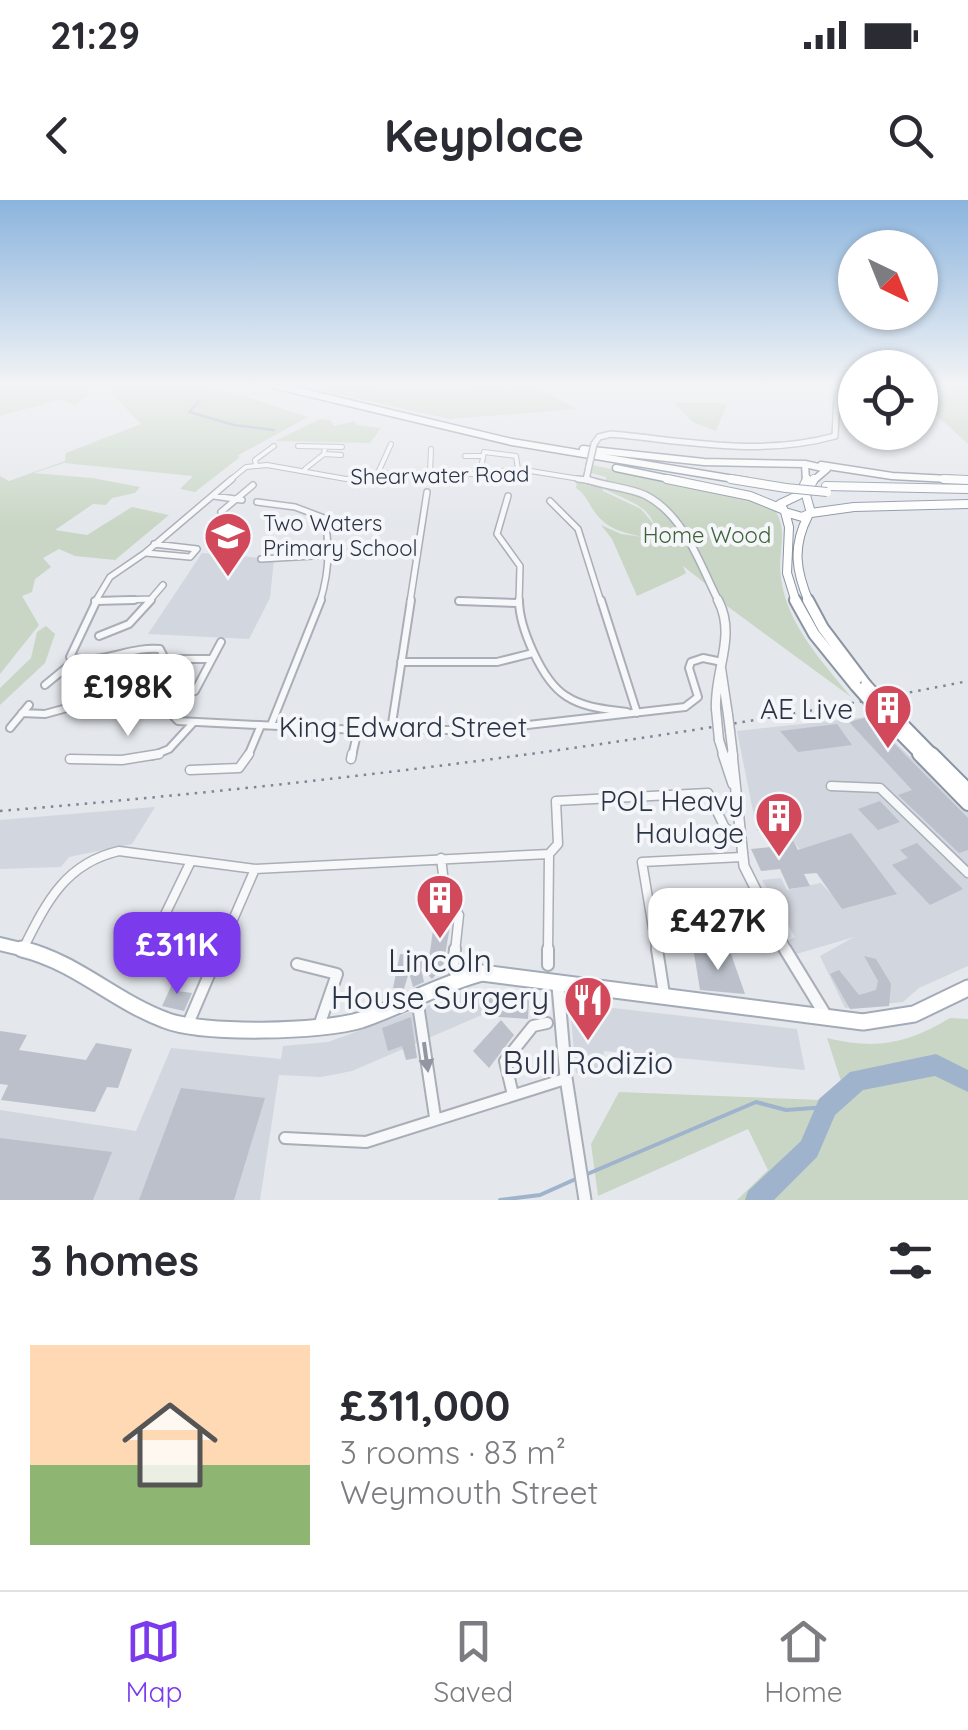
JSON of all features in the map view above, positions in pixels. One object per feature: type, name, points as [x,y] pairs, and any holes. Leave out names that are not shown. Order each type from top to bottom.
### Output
[{"type":"main road","points":[[461,432],[720,489],[784,511],[809,515],[854,507],[968,504]]},
{"type":"main road","points":[[463,432],[594,458],[787,485],[968,493]]},
{"type":"main road","points":[[482,432],[787,485]]},
{"type":"main road","points":[[552,446],[677,460],[820,464],[892,476],[968,480]]},
{"type":"main road","points":[[805,464],[808,476],[799,495],[780,504],[790,526],[787,574],[795,600],[812,632],[968,804]]},
{"type":"main road","points":[[820,464],[827,472],[816,477],[806,495],[809,515],[796,545],[804,594],[861,686]]},
{"type":"main road","points":[[884,712],[968,790]]},
{"type":"main road","points":[[0,944],[54,957],[163,1020],[187,1026],[264,1030],[358,1021],[458,979],[482,974],[863,1022],[892,1020],[968,989]]},
{"type":"street","points":[[734,788],[719,740],[716,710],[715,689],[727,632],[723,604],[695,559],[678,521],[662,506],[643,494],[586,480],[594,444],[601,436],[615,434],[724,448],[806,446],[835,436],[835,432]]},
{"type":"street","points":[[377,475],[392,444]]},
{"type":"street","points":[[74,661],[70,658],[76,643],[110,576],[145,553],[240,471],[256,465],[254,460],[274,446]]},
{"type":"street","points":[[298,446],[342,447]]},
{"type":"street","points":[[305,470],[324,454],[326,447]]},
{"type":"street","points":[[430,449],[430,472]]},
{"type":"street","points":[[465,456],[482,459],[488,452],[516,456],[518,469]]},
{"type":"street","points":[[324,454],[341,456]]},
{"type":"street","name":"Shearwater Road","points":[[256,465],[346,479],[518,469],[586,480]]},
{"type":"street","points":[[222,512],[253,486]]},
{"type":"street","points":[[390,730],[427,492]]},
{"type":"street","points":[[213,496],[242,500]]},
{"type":"street","points":[[508,496],[497,534],[520,566],[518,603],[533,653],[562,695],[582,705],[636,713],[578,529],[550,501]]},
{"type":"street","points":[[257,502],[296,507],[324,518],[330,555],[321,599],[271,726]]},
{"type":"street","points":[[220,536],[241,541]]},
{"type":"street","points":[[145,553],[190,557],[196,549],[154,544]]},
{"type":"street","points":[[262,558],[330,555]]},
{"type":"street","points":[[112,636],[145,610],[163,585]]},
{"type":"street","points":[[96,601],[151,598]]},
{"type":"street","points":[[458,601],[518,603]]},
{"type":"street","points":[[99,636],[120,640]]},
{"type":"street","points":[[195,691],[221,642]]},
{"type":"street","points":[[44,684],[74,661],[142,644],[160,649],[167,659],[169,712],[192,724],[182,742],[170,752],[154,757],[70,759]]},
{"type":"street","points":[[400,662],[497,662],[533,653]]},
{"type":"street","name":"King Edward Street","points":[[192,724],[503,730],[693,704],[698,697],[689,668],[691,662],[703,658],[722,665]]},
{"type":"street","points":[[167,659],[212,659]]},
{"type":"street","points":[[722,665],[742,857],[774,926],[826,1016]]},
{"type":"street","points":[[22,713],[44,714],[169,680]]},
{"type":"street","points":[[10,728],[29,705]]},
{"type":"street","points":[[581,720],[582,705]]},
{"type":"street","points":[[190,770],[239,768],[245,764],[261,725]]},
{"type":"street","points":[[351,759],[358,730]]},
{"type":"street","points":[[103,758],[108,749]]},
{"type":"street","points":[[831,786],[880,788],[968,873]]},
{"type":"street","points":[[548,965],[548,854],[558,841],[556,802],[708,793],[724,828],[739,835]]},
{"type":"street","points":[[24,948],[58,882],[82,861],[119,850],[255,869],[548,854]]},
{"type":"street","points":[[664,999],[642,862],[742,857]]},
{"type":"street","points":[[442,858],[446,891],[458,915],[453,965],[458,979]]},
{"type":"street","points":[[157,931],[191,861]]},
{"type":"street","points":[[187,1026],[255,869]]},
{"type":"street","points":[[653,926],[774,926]]},
{"type":"street","points":[[297,964],[337,974],[319,1027]]},
{"type":"street","points":[[558,986],[566,1078],[584,1197]]},
{"type":"street","points":[[417,996],[435,1117]]},
{"type":"street","points":[[513,1095],[505,1061],[533,1026],[546,1023]]},
{"type":"street","points":[[285,1138],[366,1142],[566,1078]]},
{"type":"shaded area","name":"Two Waters Primary School","points":[[202,553],[274,559],[270,598],[249,639],[148,634]]},
{"type":"shaded area","points":[[868,717],[968,811],[968,966],[919,988],[903,1002],[845,1008],[820,956],[854,937],[793,955],[785,942],[795,937],[762,880],[781,878],[787,890],[821,883],[832,895],[782,825],[757,831],[737,731]]},
{"type":"shaded area","points":[[155,807],[132,844],[69,857],[61,867],[0,869],[0,820]]},
{"type":"shaded area","points":[[484,989],[484,1014],[352,1071],[321,1077],[279,1075],[260,1200],[0,1200],[0,1110],[136,1131],[171,1048],[281,1059],[283,1046],[328,1042],[465,992]]},
{"type":"shaded area","points":[[578,1004],[797,1029],[805,1070],[604,1051],[602,1068],[576,1073],[570,1007]]},
{"type":"green space","points":[[121,432],[281,432],[237,456],[240,457],[195,492],[180,489],[193,476],[64,463],[34,473],[140,487],[135,493],[112,498],[106,505],[93,504],[55,530],[87,535],[132,507],[169,515],[115,560],[75,556],[59,549],[43,558],[51,567],[35,579],[32,592],[22,596],[39,625],[0,674],[0,476],[9,481],[65,461],[66,453]]},
{"type":"green space","points":[[294,432],[378,432],[370,443],[275,441]]},
{"type":"green space","points":[[955,432],[968,432],[968,444]]},
{"type":"green space","name":"Home Wood","points":[[592,465],[738,496],[775,510],[782,535],[781,578],[790,611],[807,642],[851,697],[727,606],[721,596],[683,566],[686,573],[637,596],[612,539],[601,525],[621,534],[643,537],[618,530],[602,520],[576,488],[577,481],[602,485],[603,491],[641,509],[655,525],[644,510],[604,489],[606,477],[591,473]]},
{"type":"green space","points":[[46,626],[55,634],[45,663],[0,705],[0,688],[31,658],[37,632]]},
{"type":"green space","points":[[950,1018],[968,1019],[968,1200],[737,1200],[768,1170],[748,1129],[598,1196],[591,1144],[619,1092],[821,1100],[841,1081],[827,1038],[861,1044],[891,1042],[919,1034]]},
{"type":"building","points":[[868,717],[968,818],[968,850],[959,853],[898,795],[912,790],[849,722]]},
{"type":"building","points":[[837,724],[852,745],[798,752],[780,731]]},
{"type":"building","points":[[880,801],[900,822],[878,830],[858,809]]},
{"type":"building","points":[[851,833],[897,894],[842,909],[817,873],[804,874],[810,886],[789,889],[780,869],[761,871],[751,849],[771,847],[766,838],[792,838],[798,850]]},
{"type":"building","points":[[917,843],[963,889],[930,905],[892,865],[908,858],[900,850]]},
{"type":"building","name":"Lincoln House Surgery","points":[[445,906],[450,926],[443,967],[432,979],[421,968],[424,982],[413,987],[409,972],[404,989],[393,988],[400,954],[429,958],[436,910]]},
{"type":"building","points":[[694,953],[731,954],[745,994],[700,990]]},
{"type":"building","points":[[864,956],[876,959],[891,984],[889,1006],[850,1009],[830,974],[839,970],[859,995],[876,990],[878,981]]},
{"type":"building","points":[[174,980],[182,981],[178,991],[192,993],[184,1011],[162,1006]]},
{"type":"building","points":[[488,991],[525,996],[529,1001],[528,1019],[486,1016]]},
{"type":"building","points":[[411,1017],[417,1058],[406,1060],[402,1046],[388,1051],[382,1028]]},
{"type":"building","points":[[501,1020],[514,1035],[489,1068],[473,1051]]},
{"type":"building","points":[[0,1031],[27,1035],[19,1050],[86,1060],[96,1043],[132,1049],[118,1088],[107,1087],[95,1112],[1,1100],[8,1085],[0,1084]]},
{"type":"building","points":[[181,1088],[265,1098],[234,1200],[139,1200]]},
{"type":"building","points":[[0,1138],[112,1152],[93,1200],[0,1200]]},
{"type":"waterway","points":[[757,1200],[809,1149],[827,1107],[858,1080],[936,1065],[968,1081]]},
{"type":"waterway","points":[[585,1175],[756,1102],[786,1110],[827,1107]]},
{"type":"waterway","points":[[500,1200],[540,1195],[578,1178]]},
{"type":"railway","points":[[0,811],[486,760],[727,725],[968,681]]},
{"type":"place","name":"Two Waters Primary School","points":[[228,578]]},
{"type":"place","name":"AE Live","points":[[888,750]]},
{"type":"place","name":"POL Heavy Haulage","points":[[779,858]]},
{"type":"place","name":"Lincoln House Surgery","points":[[440,940]]},
{"type":"place","name":"Bull Rodizio","points":[[588,1042]]}]
